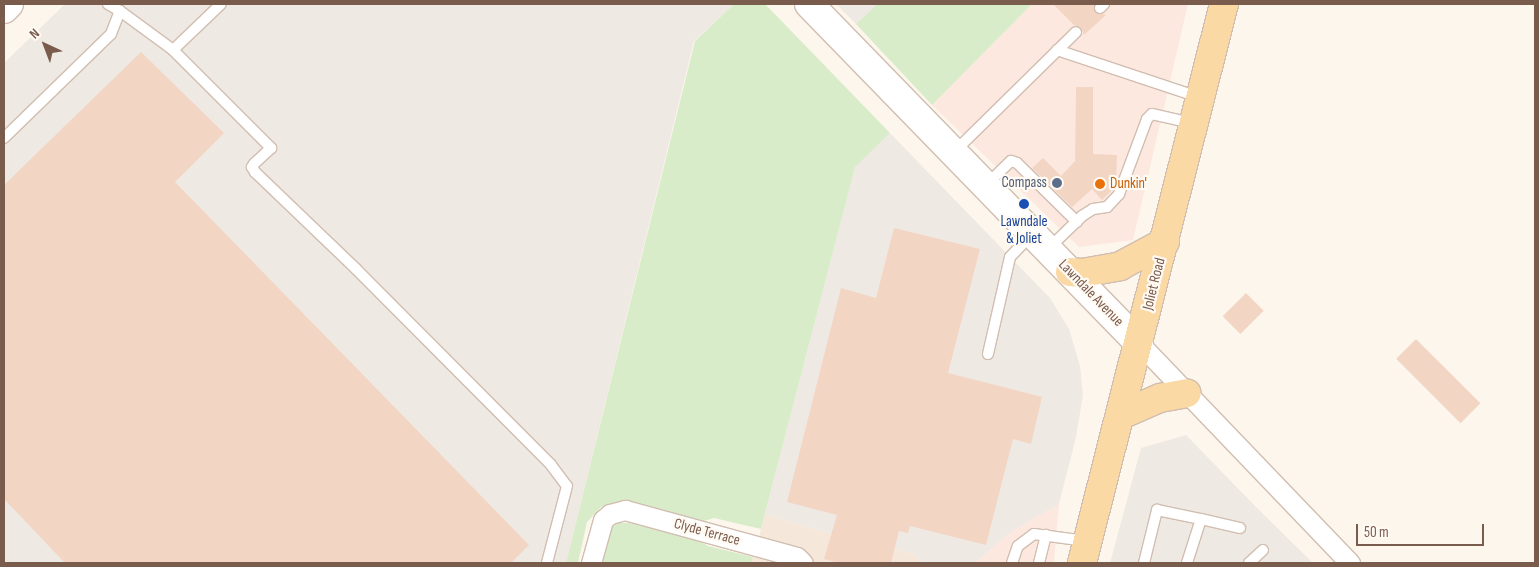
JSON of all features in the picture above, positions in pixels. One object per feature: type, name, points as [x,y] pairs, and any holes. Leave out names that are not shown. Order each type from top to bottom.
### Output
[{"type":"main road","name":"Joliet Road","points":[[1084,552],[1121,415],[1224,4]]},
{"type":"main road","points":[[1070,272],[1082,273],[1120,266],[1165,242]]},
{"type":"main road","points":[[1121,415],[1160,398],[1187,393]]},
{"type":"street","points":[[4,8],[9,4]]},
{"type":"street","name":"Lawndale Avenue","points":[[808,4],[1139,343],[1350,563]]},
{"type":"street","name":"Clyde Terrace","points":[[591,563],[600,526],[610,514],[625,510],[797,557],[803,563]]},
{"type":"lane","points":[[108,4],[174,50],[271,148],[254,164],[252,167],[255,172],[356,269],[551,465],[567,486],[547,563]]},
{"type":"lane","points":[[174,50],[221,4]]},
{"type":"lane","points":[[4,138],[111,34],[120,12]]},
{"type":"lane","points":[[954,153],[1076,32]]},
{"type":"lane","points":[[1057,50],[1201,98]]},
{"type":"lane","points":[[988,354],[1010,257],[1077,222],[1092,209],[1107,206],[1119,194],[1147,119],[1152,114],[1194,124]]},
{"type":"lane","points":[[985,185],[1011,161],[1017,163],[1077,222]]},
{"type":"lane","points":[[1144,563],[1157,510],[1240,528]]},
{"type":"lane","points":[[1187,563],[1201,519]]},
{"type":"lane","points":[[1012,563],[1018,546],[1034,534],[1046,535],[1084,552]]},
{"type":"lane","points":[[1039,563],[1046,535]]},
{"type":"lane","points":[[1249,563],[1262,550]]},
{"type":"shaded area","points":[[65,4],[734,4],[694,41],[566,563],[4,563],[4,63]]},
{"type":"shaded area","points":[[836,4],[877,4],[856,24]]},
{"type":"shaded area","points":[[1032,4],[1188,4],[1133,240],[1079,247],[932,105]]},
{"type":"shaded area","points":[[890,133],[1050,298],[1069,329],[1080,366],[1083,395],[1076,437],[1059,504],[1011,532],[975,563],[923,563],[914,554],[817,530],[765,514],[855,166]]},
{"type":"shaded area","points":[[1186,435],[1313,563],[1110,563],[1141,448]]},
{"type":"shaded area","points":[[1059,504],[1054,563],[975,563],[1011,532]]},
{"type":"shaded area","points":[[765,514],[817,530],[914,554],[923,563],[752,563]]},
{"type":"green space","points":[[734,4],[765,4],[890,133],[855,167],[761,529],[714,518],[704,521],[624,501],[601,507],[587,522],[578,563],[566,563],[695,41]]},
{"type":"green space","points":[[877,4],[1032,4],[932,105],[856,24]]},
{"type":"green space","points":[[618,523],[630,523],[700,541],[708,546],[753,557],[752,563],[600,563],[609,530]]},
{"type":"building","points":[[1053,4],[1095,4],[1095,12],[1106,15],[1084,35],[1081,28],[1074,25]]},
{"type":"building","points":[[141,52],[224,133],[175,182],[529,545],[511,563],[65,563],[4,499],[4,185]]},
{"type":"building","points":[[1076,87],[1093,87],[1093,154],[1117,155],[1114,188],[1102,200],[1092,189],[1072,207],[1032,168],[1043,158],[1061,176],[1075,161]]},
{"type":"building","points":[[894,228],[980,249],[948,373],[1042,397],[1031,444],[1013,439],[986,545],[910,526],[908,533],[899,531],[891,563],[839,563],[824,559],[837,515],[787,502],[841,288],[876,298]]},
{"type":"building","points":[[1246,293],[1264,311],[1240,334],[1223,316]]},
{"type":"building","points":[[1416,339],[1480,403],[1461,423],[1396,359]]},
{"type":"place","name":"Compass","points":[[1057,183]]},
{"type":"place","name":"Dunkin'","points":[[1100,184]]},
{"type":"place","name":"Lawndale & Joliet","points":[[1024,204]]}]
